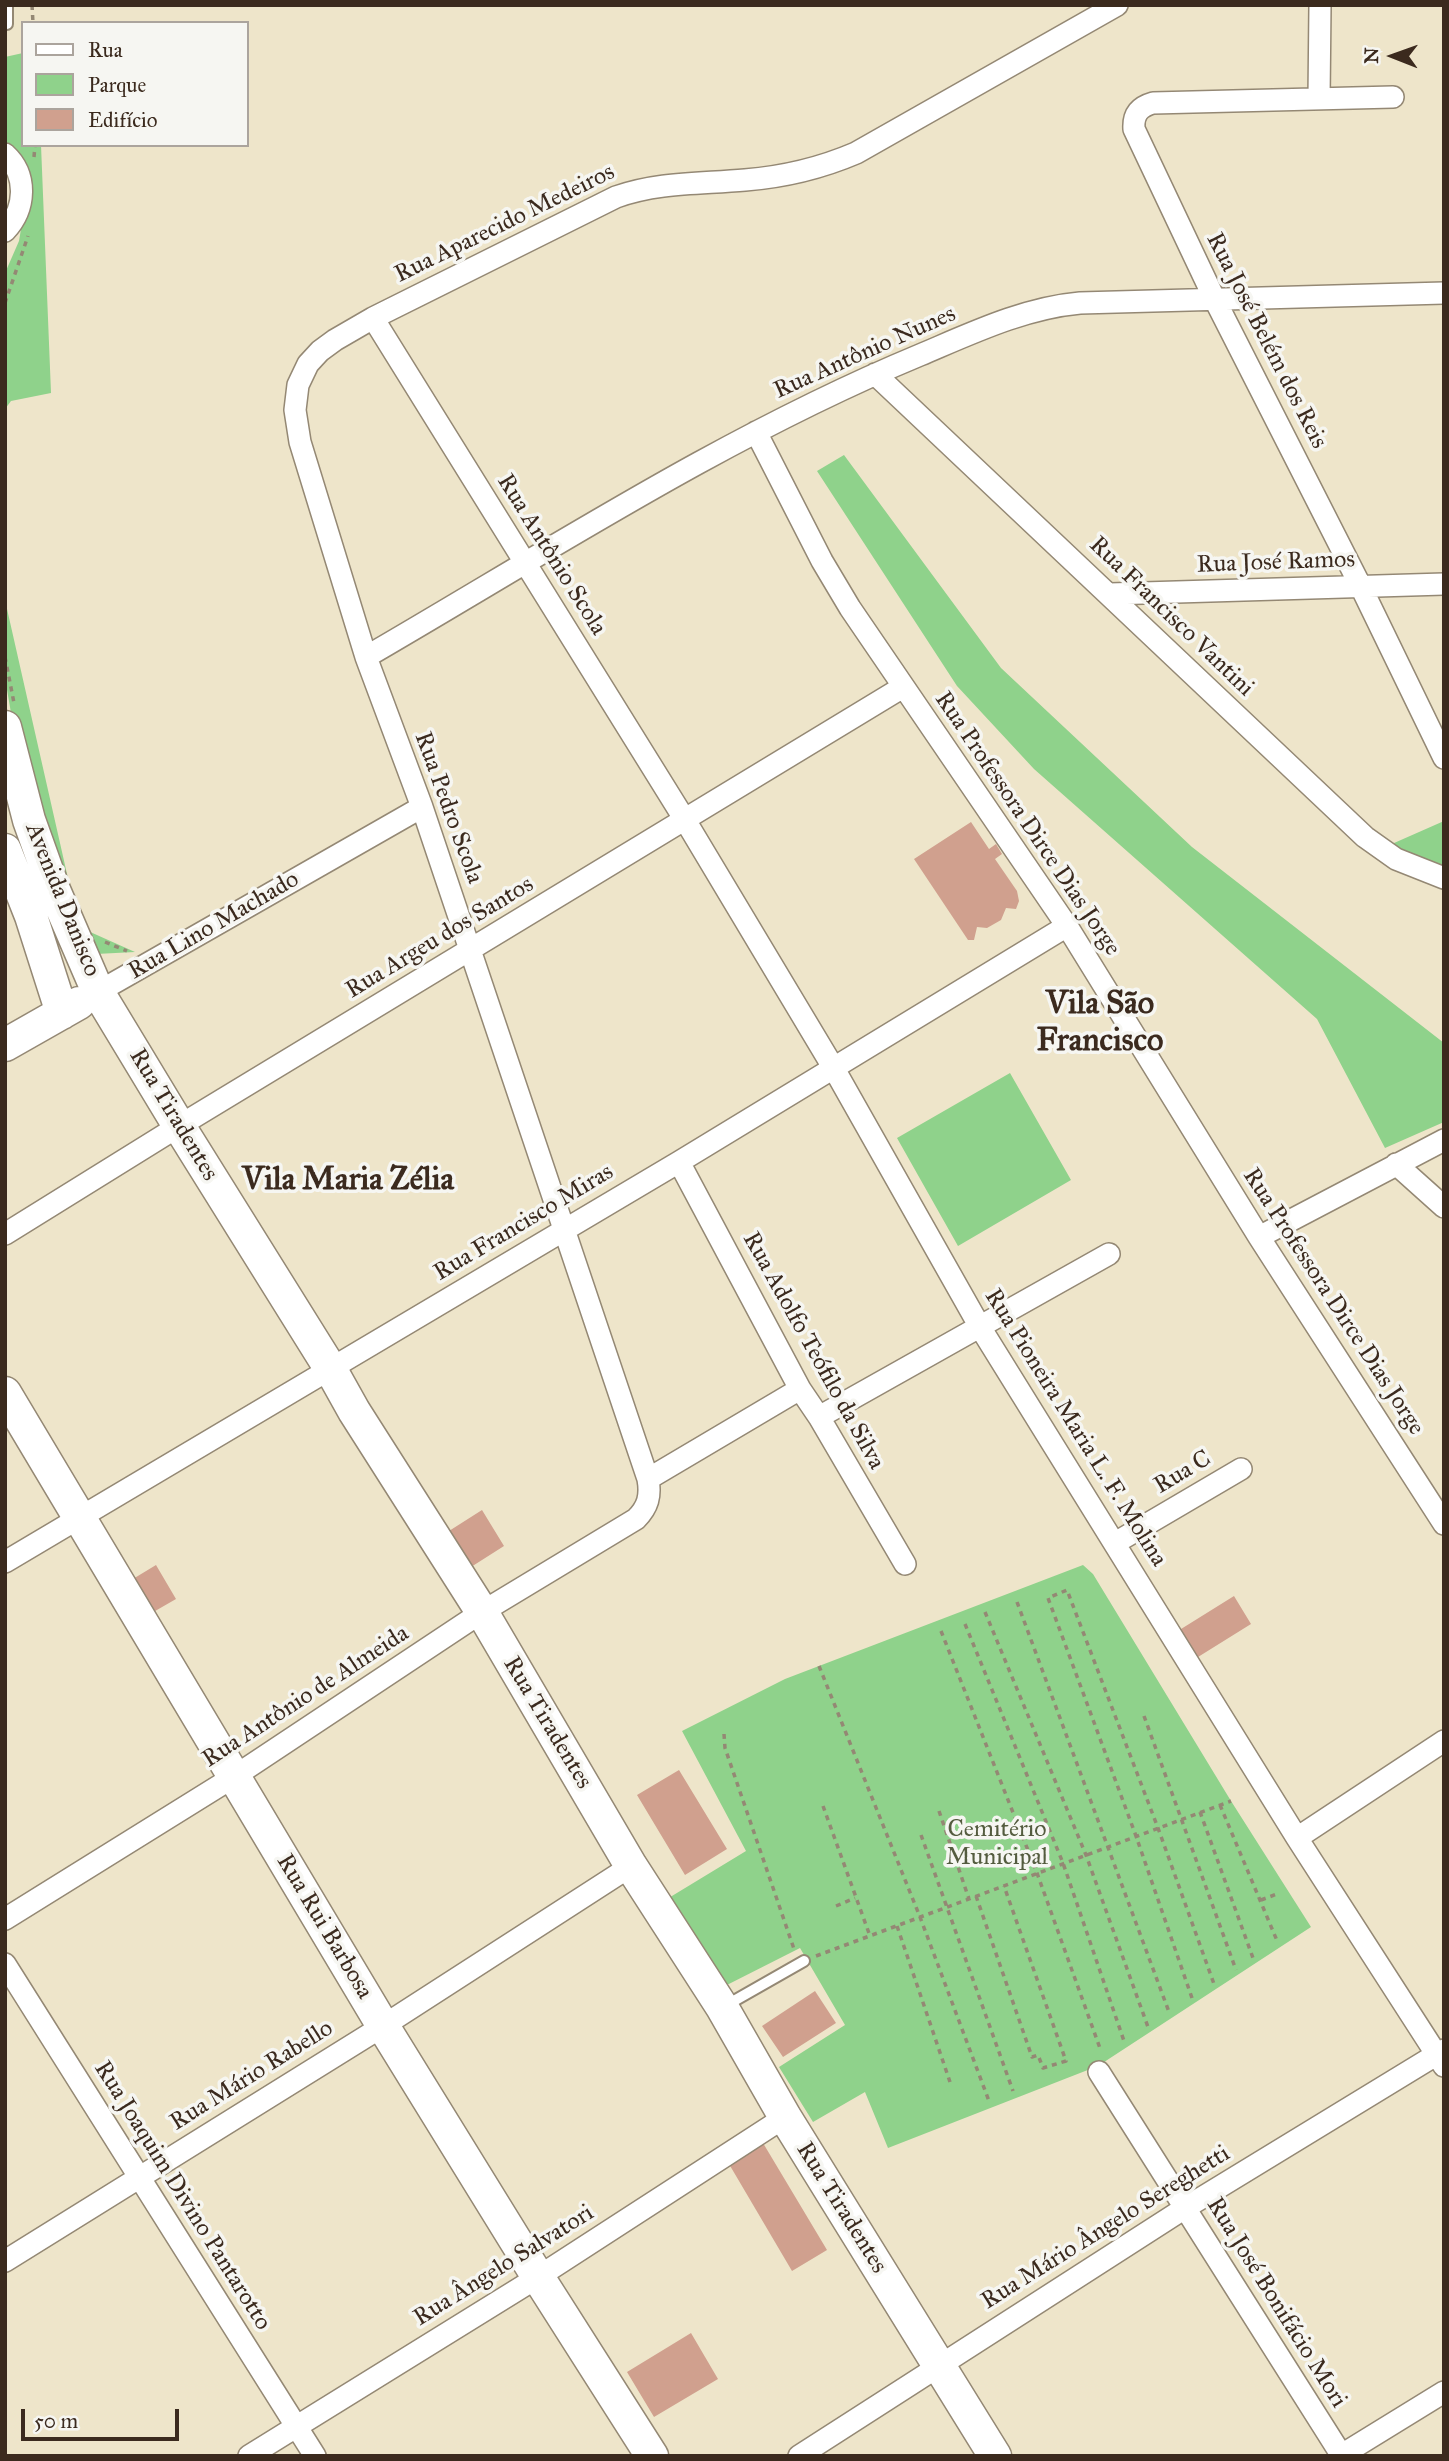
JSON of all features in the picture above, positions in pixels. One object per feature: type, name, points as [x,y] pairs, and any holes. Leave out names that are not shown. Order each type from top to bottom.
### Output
[{"type":"main road","name":"Avenida Danisco","points":[[5,727],[29,820],[54,890],[98,992]]},
{"type":"main road","name":"Avenida Danisco","points":[[5,850],[31,916],[62,1013]]},
{"type":"main road","name":"Rua Lino Machado","points":[[5,1045],[98,992]]},
{"type":"main road","name":"Rua Tiradentes","points":[[98,992],[354,1411],[482,1612],[631,1866],[722,2007],[785,2117],[995,2456]]},
{"type":"main road","name":"Rua Rui Barbosa","points":[[5,1393],[383,2026],[652,2456]]},
{"type":"street","name":"Rua Aparecido Medeiros","points":[[300,442],[295,410],[298,385],[307,364],[335,340],[373,318],[590,209],[640,189],[668,184],[746,180],[781,175],[832,163],[856,153],[1117,5]]},
{"type":"street","points":[[1320,5],[1320,99]]},
{"type":"street","name":"Rua José Belém dos Reis","points":[[1393,97],[1153,103],[1143,106],[1133,118],[1134,129],[1142,149],[1214,300],[1361,587],[1444,758]]},
{"type":"street","points":[[5,154],[18,170],[22,201],[17,216],[5,231]]},
{"type":"street","name":"Rua Antônio Nunes","points":[[366,657],[646,492],[756,432],[875,373],[995,324],[1050,306],[1080,303],[1444,293]]},
{"type":"street","name":"Rua Antônio Scola","points":[[373,318],[685,820]]},
{"type":"street","name":"Rua Francisco Vantini","points":[[875,373],[1364,837],[1396,859],[1444,878]]},
{"type":"street","name":"Rua Professora Dirce Dias Jorge","points":[[756,432],[822,561],[850,608],[1068,926],[1259,1237],[1444,1524]]},
{"type":"street","name":"Rua Pedro Scola","points":[[300,442],[366,657],[422,807],[649,1479]]},
{"type":"street","name":"Rua José Ramos","points":[[1110,594],[1444,584]]},
{"type":"street","name":"Rua Argeu dos Santos","points":[[5,1234],[903,687]]},
{"type":"street","name":"Rua Lino Machado","points":[[98,992],[422,807]]},
{"type":"street","name":"Rua Pioneira Maria L. F. Molina","points":[[685,820],[833,1067],[980,1327],[1297,1838],[1441,2057]]},
{"type":"street","name":"Rua Francisco Miras","points":[[5,1562],[1068,926]]},
{"type":"street","points":[[1259,1237],[1444,1140]]},
{"type":"street","name":"Rua Adolfo Teófilo da Silva","points":[[679,1161],[800,1389],[905,1564]]},
{"type":"street","points":[[1396,1164],[1444,1207]]},
{"type":"street","points":[[819,1417],[1109,1254]]},
{"type":"street","points":[[649,1479],[800,1389]]},
{"type":"street","name":"Rua C","points":[[1115,1543],[1241,1469]]},
{"type":"street","name":"Rua Antônio de Almeida","points":[[5,1919],[235,1776],[482,1612],[636,1520],[648,1501],[649,1479]]},
{"type":"street","points":[[1297,1838],[1444,1741]]},
{"type":"street","name":"Rua Mário Rabello","points":[[5,2262],[383,2026],[631,1866]]},
{"type":"street","name":"Rua Joaquim Divino Pantarotto","points":[[5,1964],[315,2456]]},
{"type":"street","name":"Rua Mário Ângelo Sereghetti","points":[[799,2456],[1185,2208],[1441,2057]]},
{"type":"street","name":"Rua José Bonifácio Mori","points":[[1101,2064],[1185,2208],[1341,2455]]},
{"type":"street","name":"Rua Ângelo Salvatori","points":[[249,2456],[538,2277],[785,2117]]},
{"type":"street","points":[[1341,2455],[1444,2392]]},
{"type":"lane","points":[[7,5],[7,24]]},
{"type":"lane","points":[[722,2007],[802,1962]]},
{"type":"path","points":[[5,303],[30,228]]},
{"type":"path","points":[[1192,1998],[1136,1836],[1048,1598],[1067,1590],[1214,1984]]},
{"type":"path","points":[[1017,1602],[1110,1846],[1169,2012]]},
{"type":"path","points":[[985,1612],[1086,1855],[1148,2027]]},
{"type":"path","points":[[965,1624],[1063,1863],[1124,2042]]},
{"type":"path","points":[[941,1631],[1037,1873],[1101,2064]]},
{"type":"path","points":[[819,1666],[920,1917],[989,2101]]},
{"type":"path","points":[[1144,1716],[1236,1970]]},
{"type":"path","points":[[724,1734],[725,1748],[802,1962],[1231,1801]]},
{"type":"path","points":[[1220,1805],[1278,1943]]},
{"type":"path","points":[[823,1807],[870,1936]]},
{"type":"path","points":[[939,1811],[969,1899]]},
{"type":"path","points":[[1200,1812],[1253,1958]]},
{"type":"path","points":[[921,1835],[1013,2091]]},
{"type":"path","points":[[976,1896],[1032,2057],[1038,2054],[1043,2068],[1066,2061],[1003,1886]]},
{"type":"path","points":[[1261,1900],[1277,1894]]},
{"type":"path","points":[[836,1906],[855,1898]]},
{"type":"path","points":[[897,1926],[950,2082]]},
{"type":"green space","points":[[21,53],[21,147],[41,147],[51,393],[11,401],[5,409],[5,273],[19,241],[25,205],[10,146],[5,141],[5,57]]},
{"type":"green space","points":[[844,455],[1001,668],[1192,847],[1444,1043],[1444,1122],[1385,1148],[1317,1019],[1034,769],[957,686],[817,471]]},
{"type":"green space","points":[[5,600],[79,927],[16,742],[5,678]]},
{"type":"green space","points":[[1444,821],[1444,866],[1385,847]]},
{"type":"green space","points":[[79,927],[135,952],[96,954]]},
{"type":"green space","points":[[1010,1073],[1071,1180],[958,1246],[897,1138]]},
{"type":"green space","name":"Cemitério Municipal","points":[[1083,1565],[1093,1574],[1311,1927],[1098,2066],[888,2148],[865,2092],[813,2122],[779,2067],[845,2025],[800,1948],[715,1991],[667,1899],[746,1851],[682,1731],[785,1679]]},
{"type":"building","points":[[971,822],[989,849],[996,844],[1002,854],[995,859],[1017,891],[1019,901],[1016,909],[1006,908],[1001,920],[987,928],[977,927],[974,940],[968,940],[914,859]]},
{"type":"building","points":[[482,1510],[504,1546],[460,1574],[438,1538]]},
{"type":"building","points":[[156,1565],[176,1599],[143,1618],[123,1585]]},
{"type":"building","points":[[1234,1596],[1251,1624],[1190,1662],[1173,1634]]},
{"type":"building","points":[[679,1770],[727,1849],[685,1875],[637,1795]]},
{"type":"building","points":[[815,1991],[836,2023],[783,2057],[762,2026]]},
{"type":"building","points":[[763,2143],[827,2250],[792,2271],[729,2164]]},
{"type":"building","points":[[691,2333],[718,2379],[654,2417],[627,2372]]},
{"type":"district","name":"Vila São Francisco","points":[[1100,1024]]},
{"type":"district","name":"Vila Maria Zélia","points":[[348,1181]]}]
